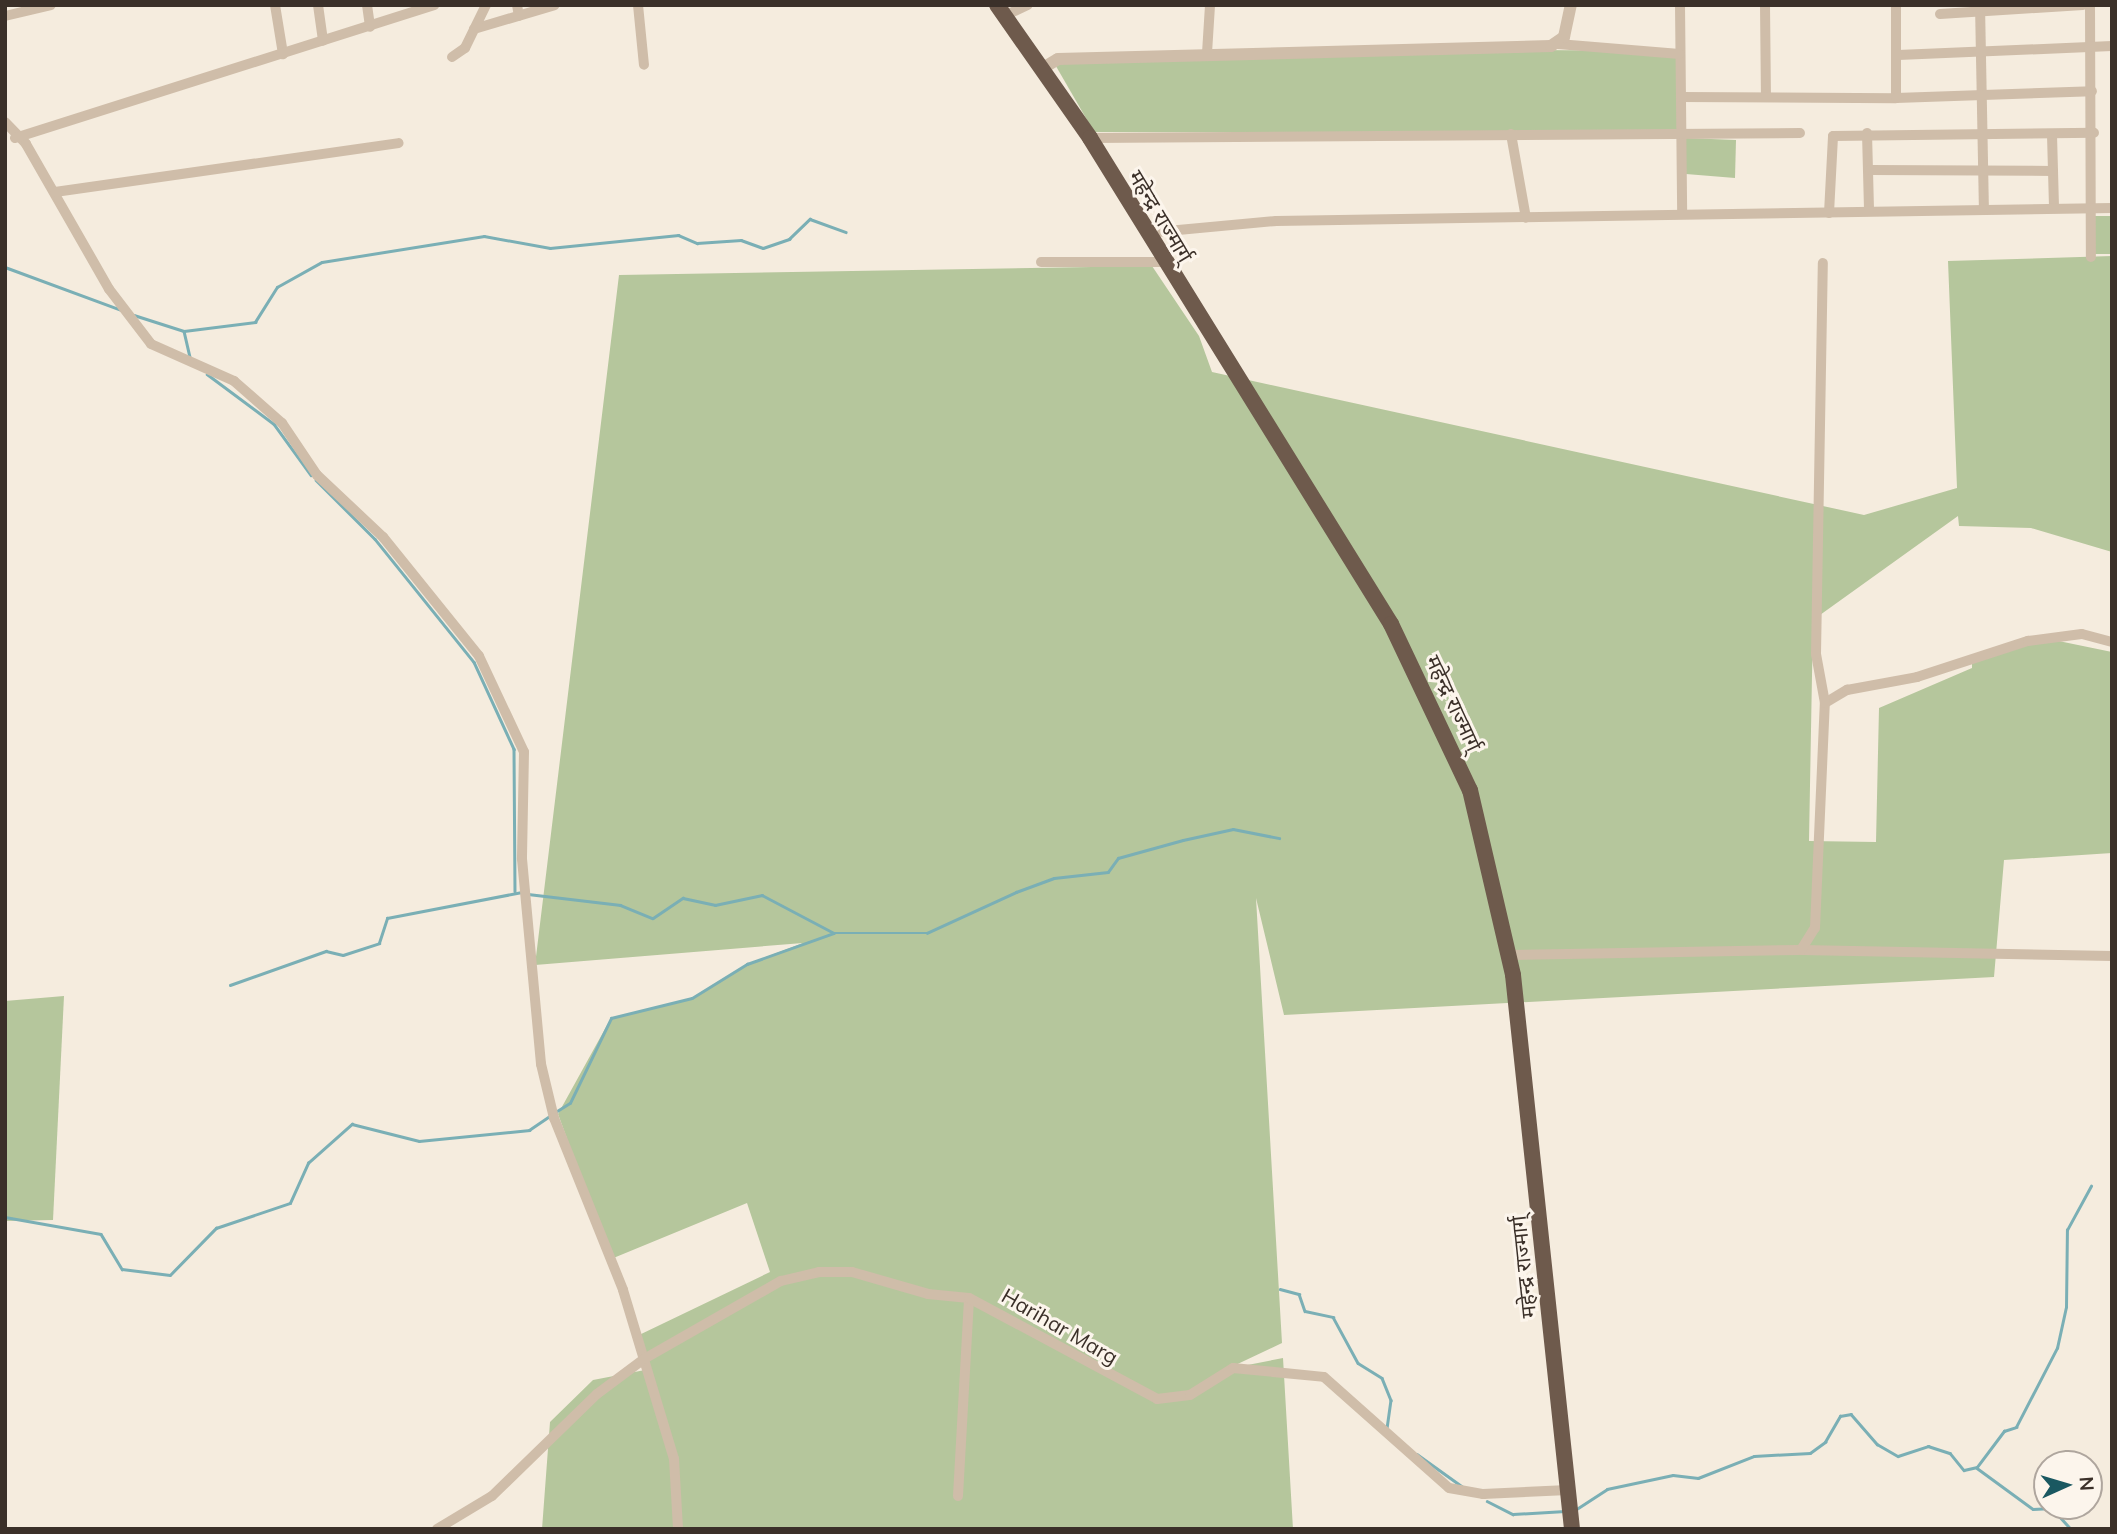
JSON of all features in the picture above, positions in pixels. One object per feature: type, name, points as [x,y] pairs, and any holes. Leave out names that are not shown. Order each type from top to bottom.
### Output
[{"type":"highway","name":"महेन्द्र राज्मार्ग्","points":[[1000,10],[1090,138],[1163,262],[1430,695],[1470,790],[1509,955],[1572,1529]]},
{"type":"street","points":[[5,16],[51,5]]},
{"type":"street","points":[[275,5],[283,54]]},
{"type":"street","points":[[318,5],[323,41]]},
{"type":"street","points":[[367,5],[370,27]]},
{"type":"street","points":[[15,138],[370,27],[432,5]]},
{"type":"street","points":[[452,57],[474,29],[486,5]]},
{"type":"street","points":[[474,29],[518,11],[555,5]]},
{"type":"street","points":[[638,5],[643,65]]},
{"type":"street","points":[[1000,10],[1028,5]]},
{"type":"street","points":[[1207,53],[1210,5]]},
{"type":"street","points":[[1558,44],[1571,5]]},
{"type":"street","points":[[1680,5],[1679,136],[1682,212]]},
{"type":"street","points":[[1765,5],[1766,94]]},
{"type":"street","points":[[1896,5],[1896,98]]},
{"type":"street","points":[[1940,13],[1980,8],[2082,5]]},
{"type":"street","points":[[2090,5],[2094,133],[2091,257]]},
{"type":"street","points":[[1980,8],[1978,94],[1984,208]]},
{"type":"street","points":[[1043,68],[1058,59],[1558,44],[1680,54]]},
{"type":"street","points":[[1898,55],[1979,54],[2112,46]]},
{"type":"street","points":[[1681,97],[1766,94],[1896,98],[2092,90]]},
{"type":"street","points":[[5,122],[15,138],[26,144],[109,289],[151,344],[234,382],[282,423],[317,475],[383,537],[479,656],[524,752],[522,859],[541,1064],[554,1118],[644,1359],[674,1459],[678,1529]]},
{"type":"street","points":[[1090,138],[1511,134],[1679,136],[1800,133]]},
{"type":"street","points":[[1829,213],[1833,136],[1867,133],[2094,133]]},
{"type":"street","points":[[1867,133],[1869,210]]},
{"type":"street","points":[[1511,134],[1526,218]]},
{"type":"street","points":[[2052,135],[2054,207]]},
{"type":"street","points":[[55,192],[399,143]]},
{"type":"street","points":[[1870,170],[2053,172]]},
{"type":"street","points":[[1146,233],[1276,221],[1526,218],[1682,212],[1829,213],[1869,210],[2112,208]]},
{"type":"street","points":[[1041,262],[1163,262]]},
{"type":"street","points":[[1801,950],[1815,928],[1825,703],[1816,654],[1823,263]]},
{"type":"street","points":[[1825,703],[1847,690],[1917,677],[2028,641],[2082,634],[2112,642]]},
{"type":"street","points":[[1509,955],[1801,950],[2112,956]]},
{"type":"street","name":"Harihar Marg","points":[[437,1529],[492,1496],[597,1394],[644,1359],[781,1281],[819,1272],[852,1272],[928,1294],[969,1297],[1157,1399],[1190,1395],[1233,1368],[1259,1366],[1324,1377],[1449,1488],[1483,1494],[1568,1490]]},
{"type":"street","points":[[958,1496],[969,1297]]},
{"type":"green space","points":[[1531,50],[1676,51],[1678,133],[1094,132],[1053,61]]},
{"type":"green space","points":[[1686,138],[1736,140],[1735,178],[1686,174]]},
{"type":"green space","points":[[2094,216],[2112,216],[2112,254],[2094,254]]},
{"type":"green space","points":[[2112,256],[2112,552],[2031,528],[1959,526],[1958,516],[1813,620],[1809,841],[1876,842],[1879,708],[1972,668],[1972,661],[2044,638],[2112,652],[2112,853],[2004,860],[1994,977],[1284,1015],[1256,898],[1282,1343],[1227,1369],[1283,1358],[1293,1529],[542,1529],[550,1422],[593,1380],[645,1370],[637,1336],[770,1272],[747,1203],[611,1259],[558,1114],[611,1018],[692,998],[747,964],[803,943],[535,965],[619,275],[1152,266],[1199,336],[1212,372],[1864,515],[1957,488],[1948,261]]},
{"type":"green space","points":[[64,996],[53,1220],[5,1221],[5,1001]]},
{"type":"waterway","points":[[134,315],[184,331],[255,322],[277,287],[322,262],[484,236],[550,248],[678,235],[697,243],[741,240],[763,248],[789,239],[810,219],[846,232]]},
{"type":"waterway","points":[[5,267],[121,310]]},
{"type":"waterway","points":[[184,331],[190,358]]},
{"type":"waterway","points":[[207,374],[274,424],[311,475]]},
{"type":"waterway","points":[[316,480],[375,539],[474,662],[514,749],[515,891]]},
{"type":"waterway","points":[[528,894],[620,905],[653,918],[683,898],[715,905],[762,895],[834,933],[927,933],[1016,892],[1054,878],[1108,872],[1118,858],[1183,840],[1233,829],[1279,838]]},
{"type":"waterway","points":[[230,985],[326,951],[343,955],[379,943],[387,918],[522,892]]},
{"type":"waterway","points":[[557,1111],[570,1103],[611,1018],[692,998],[747,964],[834,933]]},
{"type":"waterway","points":[[5,1217],[101,1234],[122,1269],[170,1275],[216,1228],[290,1203],[308,1163],[352,1124],[419,1141],[529,1130],[551,1115]]},
{"type":"waterway","points":[[1575,1510],[1607,1489],[1673,1475],[1698,1478],[1754,1456],[1810,1453],[1825,1442],[1840,1416],[1851,1414],[1877,1444],[1898,1456],[1928,1446],[1950,1453],[1964,1470],[1977,1467],[2004,1431],[2016,1427],[2057,1348],[2066,1307],[2067,1230],[2091,1186]]},
{"type":"waterway","points":[[1280,1289],[1299,1294],[1305,1311],[1333,1317],[1358,1363],[1382,1378],[1391,1400],[1387,1427]]},
{"type":"waterway","points":[[1417,1454],[1463,1487]]},
{"type":"waterway","points":[[1977,1468],[2033,1509],[2052,1508],[2071,1529]]},
{"type":"waterway","points":[[1487,1501],[1513,1514],[1565,1511]]}]
